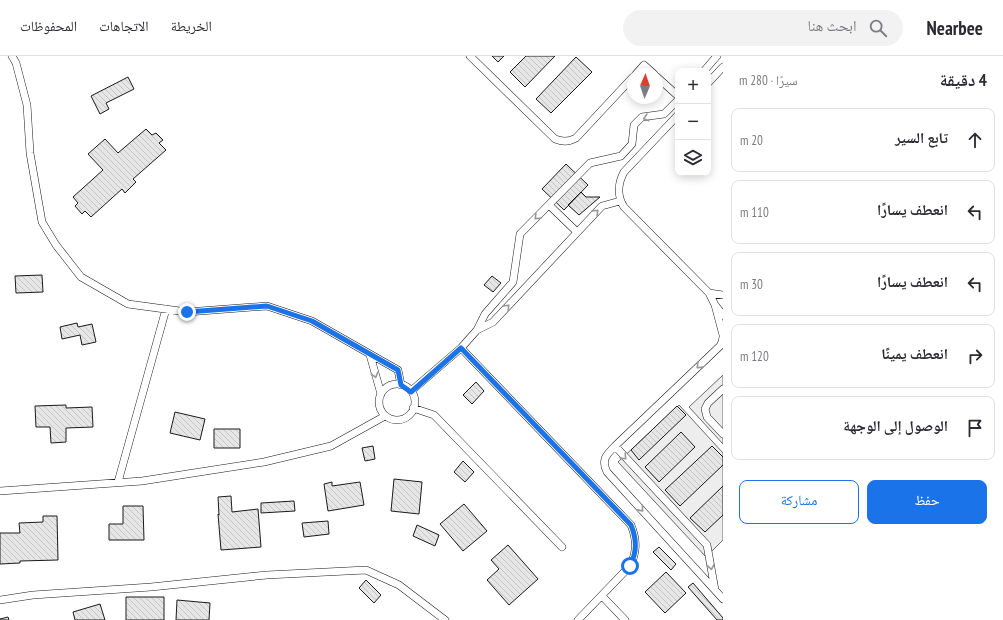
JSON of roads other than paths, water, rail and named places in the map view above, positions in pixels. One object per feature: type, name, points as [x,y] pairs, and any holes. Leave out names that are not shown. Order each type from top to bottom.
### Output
[{"type":"lane","points":[[12,56],[16,63],[28,105],[30,153],[42,222],[56,246],[81,277],[128,304],[187,312],[267,306],[312,321],[398,370],[401,385]]},
{"type":"lane","points":[[470,56],[555,139],[560,141],[571,141],[576,138],[627,83]]},
{"type":"lane","points":[[707,68],[717,56]]},
{"type":"lane","points":[[711,80],[723,67]]},
{"type":"lane","points":[[663,82],[675,93]]},
{"type":"lane","points":[[411,392],[461,348],[477,330],[485,314],[513,282],[520,234],[590,163],[621,156],[632,144],[634,125],[642,117],[664,114],[675,103]]},
{"type":"lane","points":[[675,119],[624,172],[620,181],[618,192],[620,201],[624,207],[709,293],[715,305],[723,336],[722,342],[720,346],[615,446],[604,458],[604,463],[607,472],[723,599]]},
{"type":"lane","points":[[477,330],[493,322],[602,206],[620,201]]},
{"type":"lane","points":[[548,205],[577,232]]},
{"type":"lane","points":[[709,293],[722,296]]},
{"type":"lane","points":[[715,305],[723,315]]},
{"type":"lane","points":[[118,482],[166,309]]},
{"type":"lane","points":[[461,348],[631,525],[635,534],[636,546],[634,558],[630,566],[578,620]]},
{"type":"lane","points":[[370,355],[381,394]]},
{"type":"lane","points":[[395,384],[401,385],[411,392],[414,402],[411,413],[401,419],[396,420],[385,416],[379,406],[379,400],[384,389],[395,384]]},
{"type":"lane","points":[[723,389],[708,403],[705,409],[707,417],[723,434]]},
{"type":"lane","points":[[413,408],[434,415],[562,547]]},
{"type":"lane","points":[[0,491],[142,481],[264,462],[331,446],[385,416]]},
{"type":"lane","points":[[615,446],[707,545],[715,590]]},
{"type":"lane","points":[[0,600],[33,595],[151,587],[267,575],[366,570],[399,585],[445,620]]},
{"type":"lane","points":[[602,596],[625,620]]}]
